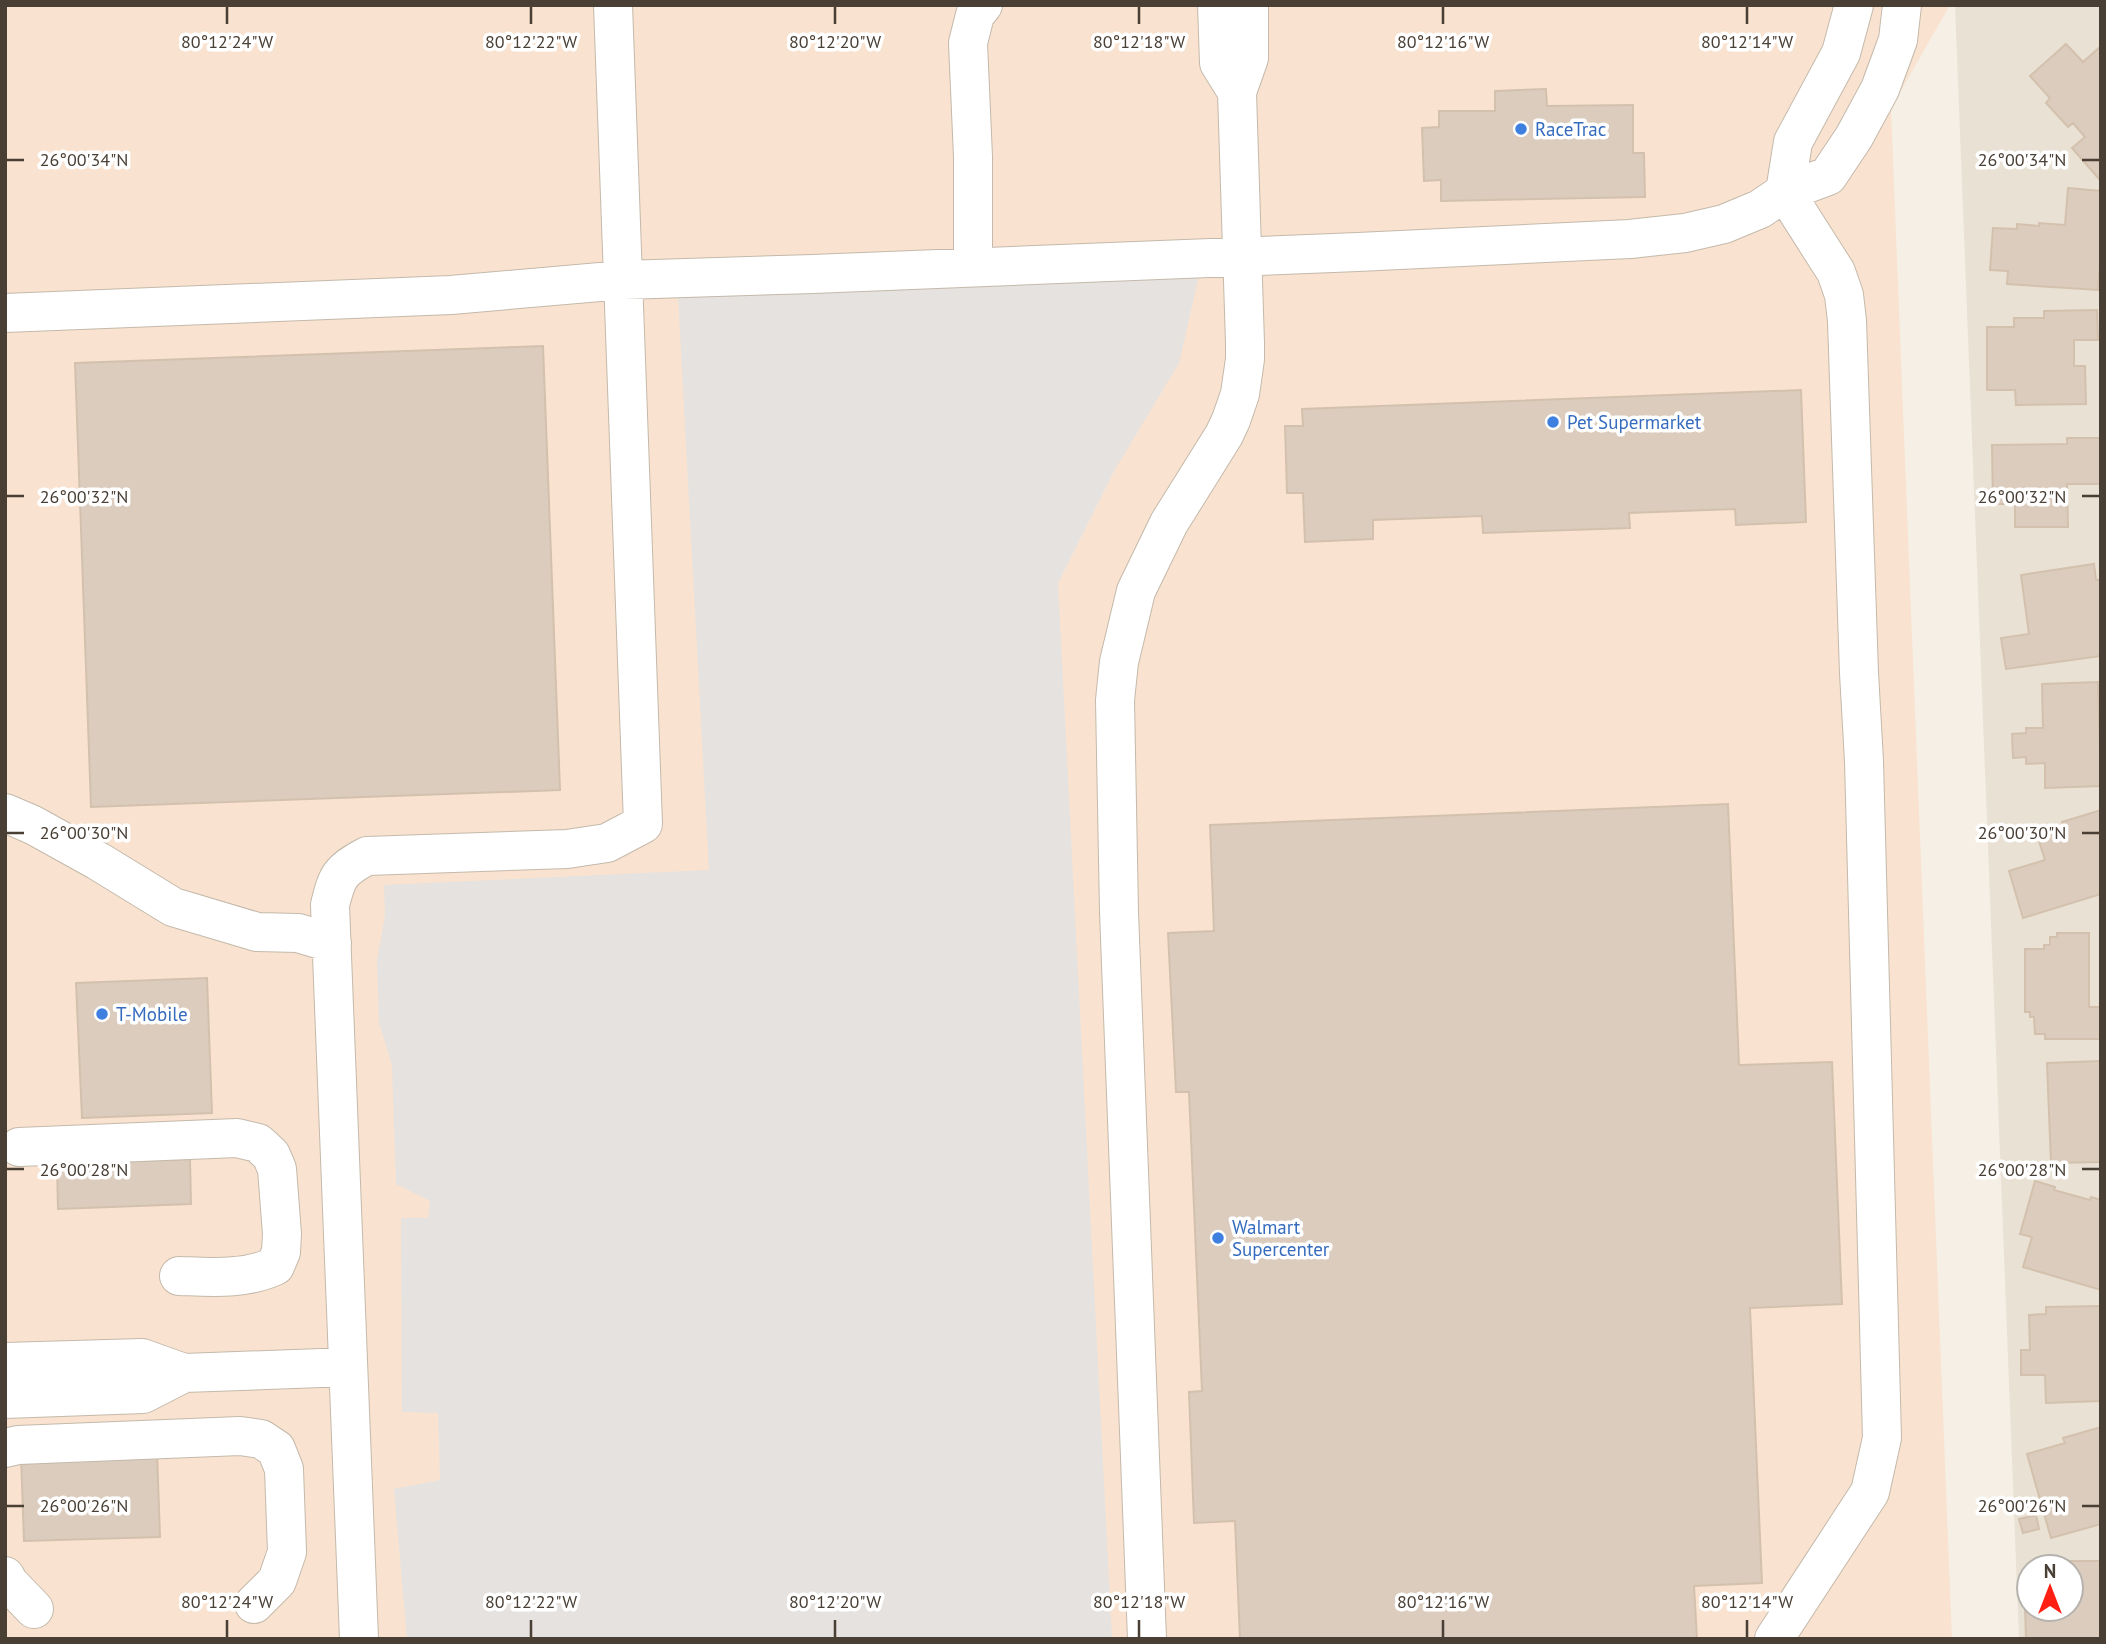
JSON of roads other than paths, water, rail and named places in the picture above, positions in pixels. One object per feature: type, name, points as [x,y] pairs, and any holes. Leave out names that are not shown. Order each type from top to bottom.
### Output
[{"type":"lane","points":[[359,1639],[330,905],[335,883],[347,866],[367,856],[567,849],[607,844],[643,824],[613,5]]},
{"type":"lane","points":[[972,267],[968,43],[975,15],[983,5]]},
{"type":"lane","points":[[1217,5],[1219,63],[1237,92]]},
{"type":"lane","points":[[1147,1639],[1119,912],[1115,700],[1119,662],[1136,591],[1169,523],[1224,435],[1240,394],[1245,359],[1237,92],[1250,58],[1249,5]]},
{"type":"lane","points":[[1774,1639],[1870,1492],[1882,1438],[1864,789],[1847,321],[1844,295],[1836,272],[1785,192],[1793,142],[1841,53],[1854,5]]},
{"type":"lane","points":[[5,313],[451,295],[623,279],[1241,257],[1630,239],[1685,233],[1724,224],[1760,209],[1785,192],[1828,176],[1880,89],[1898,40],[1902,5]]},
{"type":"lane","points":[[5,813],[33,825],[173,907],[257,932],[298,933],[332,943]]},
{"type":"lane","points":[[19,1147],[237,1139],[258,1143],[271,1155],[277,1169],[282,1234],[281,1252],[275,1266],[260,1273],[229,1277],[179,1276]]},
{"type":"lane","points":[[5,1362],[142,1358],[184,1374],[348,1367]]},
{"type":"lane","points":[[5,1399],[143,1394],[184,1374]]},
{"type":"lane","points":[[5,1448],[18,1445],[240,1437],[261,1439],[276,1449],[285,1469],[287,1552],[277,1581],[254,1604]]},
{"type":"lane","points":[[5,1576],[34,1609]]},
{"type":"place","name":"RaceTrac","points":[[1521,129]]},
{"type":"place","name":"Pet Supermarket","points":[[1553,422]]},
{"type":"place","name":"T-Mobile","points":[[102,1014]]},
{"type":"place","name":"Walmart Supercenter","points":[[1218,1238]]}]
